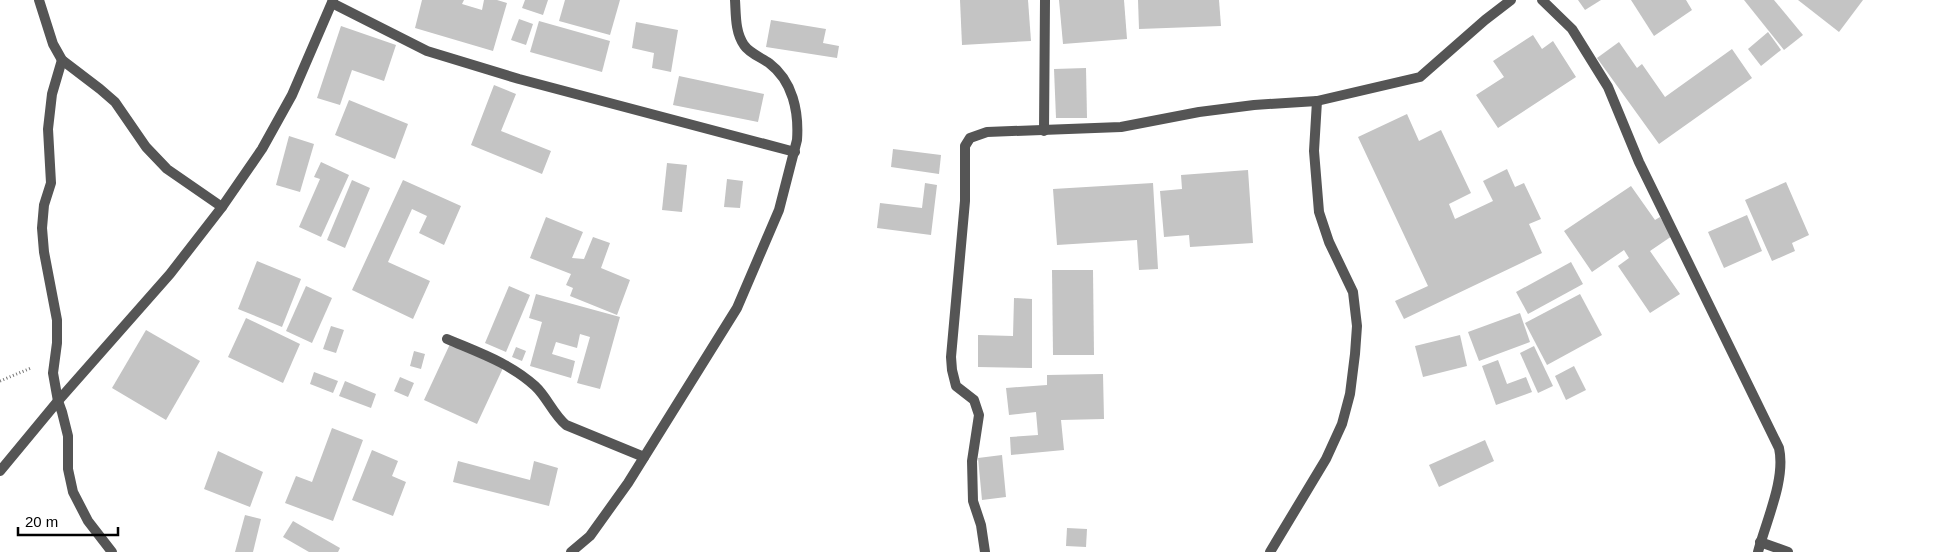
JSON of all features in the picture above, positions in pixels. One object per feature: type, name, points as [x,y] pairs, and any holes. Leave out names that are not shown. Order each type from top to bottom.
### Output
[{"type":"street","points":[[39,0],[53,44],[62,60],[115,102],[146,147],[167,169],[187,185],[222,207]]},
{"type":"street","points":[[571,552],[590,536],[602,520],[644,457],[737,308],[779,210],[798,130],[790,88],[776,69],[745,47],[737,29],[735,0]]},
{"type":"street","points":[[1044,131],[1045,0]]},
{"type":"street","points":[[984,552],[981,525],[973,501],[972,461],[978,415],[974,400],[956,386],[951,357],[965,201],[965,146],[970,138],[981,133],[1121,127],[1199,112],[1254,105],[1316,101],[1420,77],[1511,0]]},
{"type":"street","points":[[1542,0],[1572,30],[1608,87],[1638,162],[1779,448],[1782,461],[1780,478],[1759,547],[1788,552]]},
{"type":"street","points":[[0,471],[58,401],[170,274],[222,207],[262,149],[292,95],[332,2],[426,51],[519,79],[794,152]]},
{"type":"street","points":[[62,60],[54,86],[49,120],[48,146],[51,183],[44,205],[42,228],[44,252],[57,320],[57,343],[53,373],[58,401],[68,436],[68,469],[73,492],[88,521],[112,552]]},
{"type":"street","points":[[1270,552],[1326,459],[1342,424],[1350,394],[1355,354],[1357,326],[1353,292],[1329,242],[1319,212],[1314,150],[1316,101]]},
{"type":"street","points":[[447,339],[511,368],[536,387],[559,420],[566,425],[644,457]]},
{"type":"path","points":[[0,381],[54,358]]},
{"type":"building","points":[[422,0],[464,0],[462,4],[482,10],[484,0],[497,0],[507,3],[493,51],[415,28]]},
{"type":"building","points":[[525,0],[548,0],[543,15],[522,8]]},
{"type":"building","points":[[565,0],[620,0],[610,35],[559,21]]},
{"type":"building","points":[[960,0],[1028,0],[1031,41],[962,45]]},
{"type":"building","points":[[1059,0],[1124,0],[1127,39],[1063,44]]},
{"type":"building","points":[[1138,0],[1219,0],[1221,26],[1139,29]]},
{"type":"building","points":[[1578,0],[1601,0],[1585,10]]},
{"type":"building","points":[[1631,0],[1686,0],[1692,10],[1654,36]]},
{"type":"building","points":[[1744,0],[1774,0],[1803,35],[1784,50]]},
{"type":"building","points":[[1798,0],[1863,0],[1839,32]]},
{"type":"building","points":[[519,19],[533,24],[526,45],[511,40]]},
{"type":"building","points":[[771,20],[826,29],[823,43],[839,46],[837,58],[766,47]]},
{"type":"building","points":[[539,21],[610,41],[602,72],[530,52]]},
{"type":"building","points":[[636,22],[678,30],[671,72],[652,68],[654,53],[632,48]]},
{"type":"building","points":[[341,26],[396,45],[384,81],[352,70],[340,105],[317,98]]},
{"type":"building","points":[[1768,32],[1781,50],[1761,66],[1748,49]]},
{"type":"building","points":[[1533,35],[1542,49],[1553,41],[1576,77],[1498,128],[1476,95],[1504,77],[1493,61]]},
{"type":"building","points":[[1619,42],[1637,68],[1642,64],[1665,97],[1732,49],[1752,78],[1659,144],[1597,58]]},
{"type":"building","points":[[1086,68],[1087,118],[1056,118],[1054,69]]},
{"type":"building","points":[[679,76],[764,94],[758,122],[673,105]]},
{"type":"building","points":[[494,85],[516,94],[501,131],[551,151],[542,174],[471,145]]},
{"type":"building","points":[[349,100],[408,124],[395,159],[335,135]]},
{"type":"building","points":[[1407,114],[1419,141],[1441,130],[1471,193],[1449,204],[1455,219],[1493,201],[1483,181],[1507,169],[1515,187],[1524,183],[1541,219],[1529,224],[1542,253],[1404,319],[1395,301],[1428,286],[1358,137]]},
{"type":"building","points":[[289,136],[314,144],[300,192],[276,185]]},
{"type":"building","points":[[893,149],[941,155],[939,174],[891,167]]},
{"type":"building","points":[[321,162],[349,175],[321,237],[299,227],[320,179],[314,177]]},
{"type":"building","points":[[667,163],[687,165],[682,212],[662,210]]},
{"type":"building","points":[[1248,170],[1253,243],[1190,247],[1189,235],[1164,237],[1160,191],[1182,189],[1181,175]]},
{"type":"building","points":[[727,179],[743,181],[740,208],[724,207]]},
{"type":"building","points":[[352,180],[370,188],[345,248],[327,240]]},
{"type":"building","points":[[403,180],[461,206],[444,245],[419,233],[427,216],[412,209],[388,262],[430,281],[413,319],[352,290]]},
{"type":"building","points":[[1786,182],[1809,235],[1792,243],[1795,251],[1772,261],[1745,200]]},
{"type":"building","points":[[925,183],[937,185],[931,235],[877,228],[880,203],[922,208]]},
{"type":"building","points":[[1153,183],[1158,269],[1139,270],[1137,240],[1057,245],[1053,189]]},
{"type":"building","points":[[1631,186],[1655,220],[1660,217],[1672,236],[1650,251],[1680,294],[1650,313],[1618,266],[1629,258],[1624,250],[1592,272],[1564,231]]},
{"type":"building","points":[[1747,215],[1762,251],[1724,268],[1708,232]]},
{"type":"building","points":[[546,217],[583,232],[572,258],[584,259],[593,237],[610,243],[601,268],[630,280],[617,315],[570,296],[573,288],[566,285],[571,274],[530,258]]},
{"type":"building","points":[[257,261],[301,279],[282,327],[238,309]]},
{"type":"building","points":[[1571,262],[1583,284],[1528,314],[1516,292]]},
{"type":"building","points":[[1052,270],[1093,270],[1094,355],[1053,355]]},
{"type":"building","points":[[306,286],[332,298],[312,343],[286,331]]},
{"type":"building","points":[[509,286],[530,295],[506,352],[485,343]]},
{"type":"building","points":[[536,294],[620,317],[600,389],[577,383],[590,337],[580,334],[577,348],[556,342],[552,354],[575,361],[571,378],[530,366],[542,322],[529,318]]},
{"type":"building","points":[[1580,294],[1602,335],[1547,365],[1525,323]]},
{"type":"building","points":[[1014,298],[1032,299],[1032,368],[978,367],[978,335],[1013,336]]},
{"type":"building","points":[[1520,313],[1530,342],[1479,361],[1468,332]]},
{"type":"building","points":[[246,318],[300,344],[283,383],[228,357]]},
{"type":"building","points":[[331,326],[344,330],[336,353],[323,349]]},
{"type":"building","points":[[146,330],[200,361],[166,420],[112,388]]},
{"type":"building","points":[[1460,335],[1467,366],[1423,377],[1415,346]]},
{"type":"building","points":[[450,344],[503,368],[477,424],[424,400]]},
{"type":"building","points":[[1534,346],[1553,386],[1538,393],[1520,353]]},
{"type":"building","points":[[516,347],[526,351],[522,361],[512,357]]},
{"type":"building","points":[[414,351],[425,354],[421,369],[410,366]]},
{"type":"building","points":[[1498,360],[1507,384],[1526,377],[1532,392],[1496,405],[1482,366]]},
{"type":"building","points":[[1574,366],[1586,390],[1566,400],[1555,376]]},
{"type":"building","points":[[314,372],[338,381],[333,393],[310,384]]},
{"type":"building","points":[[1103,374],[1104,419],[1061,420],[1064,450],[1011,455],[1010,437],[1038,435],[1036,412],[1009,415],[1006,388],[1047,385],[1047,375]]},
{"type":"building","points":[[400,377],[414,383],[408,397],[394,391]]},
{"type":"building","points":[[345,381],[376,394],[371,408],[339,396]]},
{"type":"building","points":[[332,428],[363,440],[333,521],[285,503],[296,476],[312,482]]},
{"type":"building","points":[[1485,440],[1494,461],[1439,487],[1429,465]]},
{"type":"building","points":[[372,450],[398,461],[392,476],[406,482],[393,516],[352,500]]},
{"type":"building","points":[[218,451],[263,472],[250,507],[204,489]]},
{"type":"building","points":[[1002,455],[1006,497],[982,500],[978,458]]},
{"type":"building","points":[[458,461],[530,480],[534,461],[558,468],[549,506],[453,482]]},
{"type":"building","points":[[245,515],[261,519],[253,552],[235,552]]},
{"type":"building","points":[[293,521],[340,548],[338,552],[309,552],[283,537]]},
{"type":"building","points":[[1067,528],[1087,529],[1086,547],[1066,546]]}]
